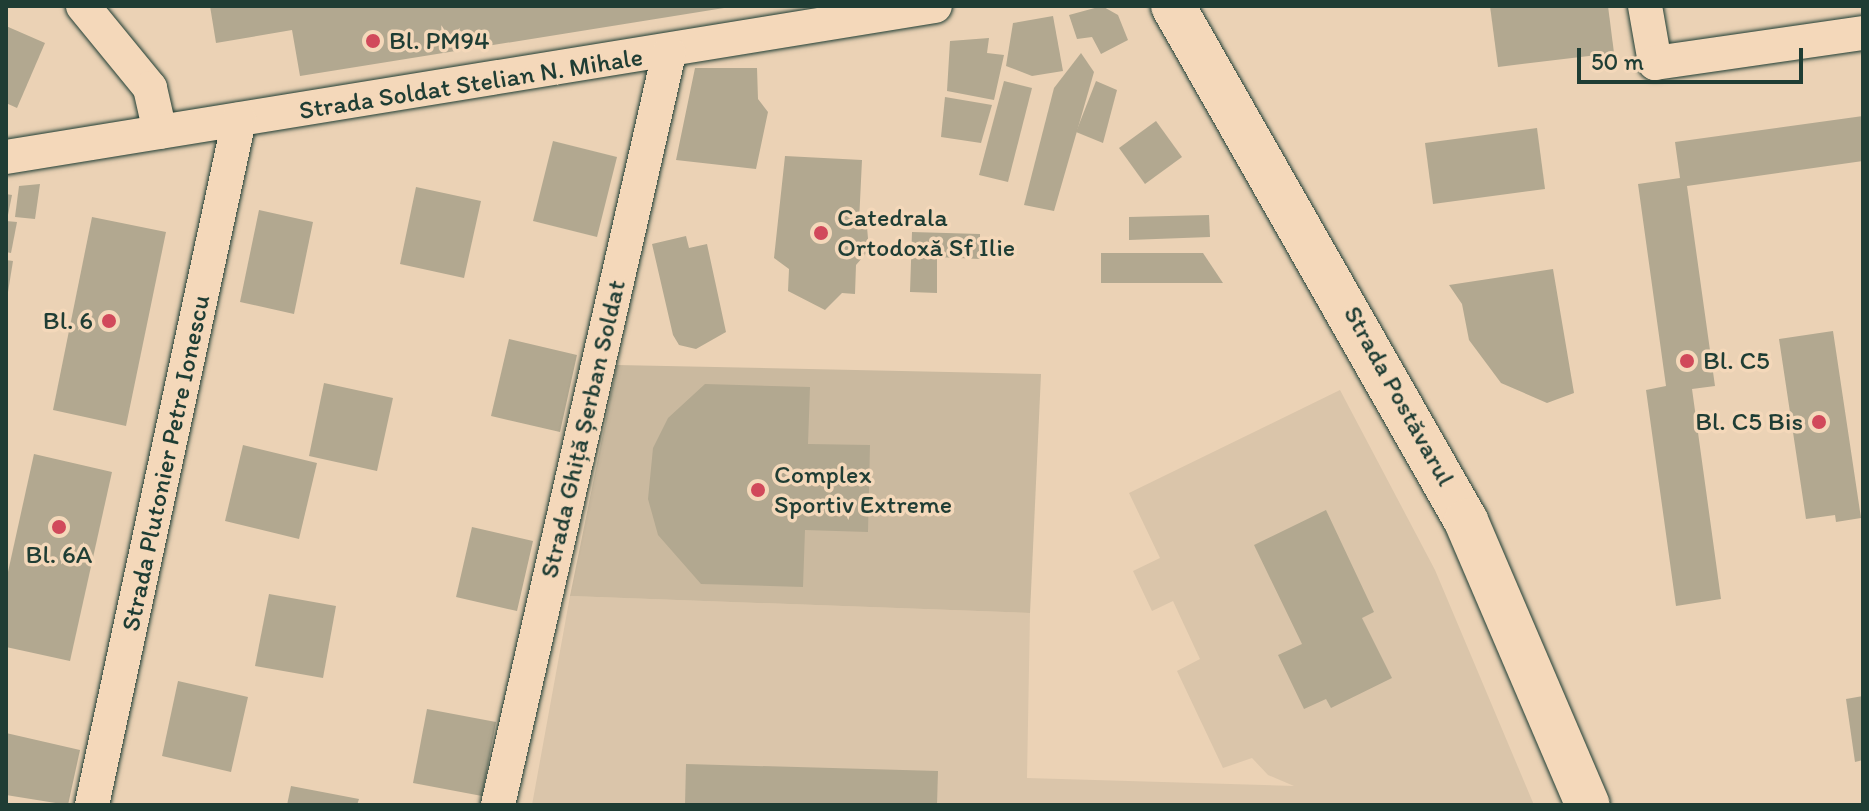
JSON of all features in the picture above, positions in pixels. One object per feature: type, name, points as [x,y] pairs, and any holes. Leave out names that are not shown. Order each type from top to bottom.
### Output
[{"type":"street","points":[[83,6],[150,88],[160,132]]},
{"type":"street","name":"Strada Soldat Stelian N. Mihale","points":[[6,157],[669,53],[935,6]]},
{"type":"street","name":"Strada Postăvarul","points":[[1173,6],[1466,521],[1588,805]]},
{"type":"street","points":[[1645,6],[1655,63],[1863,33]]},
{"type":"street","name":"Strada Ghiță Șerban Soldat","points":[[498,805],[669,53]]},
{"type":"street","name":"Strada Plutonier Petre Ionescu","points":[[92,805],[239,120]]},
{"type":"shaded area","points":[[617,365],[1041,374],[1030,613],[570,596]]},
{"type":"shaded area","points":[[1340,390],[1435,570],[1534,805],[532,805],[570,596],[1030,613],[1027,778],[1294,786],[1268,775],[1252,758],[1223,768],[1177,671],[1200,659],[1173,601],[1152,611],[1133,571],[1160,558],[1129,493]]},
{"type":"building","points":[[210,6],[724,8],[300,76],[292,30],[216,43]]},
{"type":"building","points":[[1102,6],[1118,15],[1128,40],[1101,54],[1092,37],[1077,39],[1069,15]]},
{"type":"building","points":[[1490,6],[1608,6],[1614,53],[1498,67]]},
{"type":"building","points":[[1053,16],[1063,71],[1032,76],[1006,66],[1013,23]]},
{"type":"building","points":[[6,26],[45,43],[17,108],[6,103]]},
{"type":"building","points":[[989,38],[987,53],[1004,55],[994,100],[947,91],[950,41]]},
{"type":"building","points":[[1081,53],[1094,72],[1054,211],[1024,205],[1054,88]]},
{"type":"building","points":[[695,68],[757,68],[758,99],[768,112],[756,169],[676,160]]},
{"type":"building","points":[[1004,81],[1032,88],[1008,182],[979,175]]},
{"type":"building","points":[[1096,81],[1117,90],[1103,143],[1076,132]]},
{"type":"building","points":[[945,97],[992,105],[981,143],[941,137]]},
{"type":"building","name":"Bl. C5","points":[[1863,116],[1863,161],[1687,186],[1715,386],[1692,389],[1721,599],[1676,606],[1646,390],[1666,386],[1638,184],[1680,178],[1675,142]]},
{"type":"building","points":[[1156,121],[1182,157],[1145,184],[1119,148]]},
{"type":"building","points":[[1537,128],[1545,189],[1433,204],[1425,143]]},
{"type":"building","points":[[553,141],[617,157],[597,237],[533,221]]},
{"type":"building","name":"Catedrala Ortodoxă Sf Ilie","points":[[785,156],[862,160],[859,222],[867,227],[869,250],[856,265],[855,294],[842,293],[825,310],[788,291],[789,269],[774,258]]},
{"type":"building","points":[[40,184],[35,219],[15,217],[19,186]]},
{"type":"building","points":[[416,187],[481,201],[464,278],[400,264]]},
{"type":"building","points":[[6,194],[12,195],[7,220],[6,219]]},
{"type":"building","points":[[259,210],[313,222],[294,314],[240,302]]},
{"type":"building","points":[[1209,215],[1210,237],[1129,240],[1129,217]]},
{"type":"building","name":"Bl. 6","points":[[92,217],[166,232],[126,426],[53,410]]},
{"type":"building","points":[[6,221],[17,222],[11,253],[6,252]]},
{"type":"building","points":[[912,232],[980,234],[980,259],[937,257],[937,293],[910,292]]},
{"type":"building","points":[[686,236],[689,248],[707,244],[726,332],[696,349],[679,345],[673,335],[652,244]]},
{"type":"building","points":[[1101,253],[1203,253],[1223,283],[1101,283]]},
{"type":"building","points":[[6,260],[13,261],[8,292],[6,292]]},
{"type":"building","points":[[1553,269],[1574,393],[1547,403],[1501,383],[1469,340],[1462,304],[1449,285]]},
{"type":"building","name":"Bl. C5 Bis","points":[[1833,331],[1861,518],[1836,522],[1835,515],[1806,519],[1779,339]]},
{"type":"building","points":[[509,339],[577,355],[560,432],[491,416]]},
{"type":"building","points":[[324,383],[393,398],[377,471],[309,456]]},
{"type":"building","name":"Complex Sportiv Extreme","points":[[705,384],[810,387],[808,444],[870,445],[868,532],[805,530],[803,587],[701,584],[658,535],[648,499],[653,448],[668,418]]},
{"type":"building","points":[[243,445],[317,463],[299,539],[225,521]]},
{"type":"building","name":"Bl. 6A","points":[[34,454],[112,472],[70,661],[6,647],[6,581]]},
{"type":"building","points":[[1326,510],[1374,612],[1362,618],[1392,678],[1331,708],[1326,699],[1304,709],[1278,655],[1302,644],[1254,545]]},
{"type":"building","points":[[472,527],[533,541],[517,611],[456,597]]},
{"type":"building","points":[[269,594],[336,606],[323,678],[255,666]]},
{"type":"building","points":[[178,681],[248,697],[231,772],[162,756]]},
{"type":"building","points":[[1863,696],[1863,760],[1855,762],[1846,699]]},
{"type":"building","points":[[427,709],[496,722],[482,796],[413,783]]},
{"type":"building","points":[[6,733],[80,750],[68,805],[6,795]]},
{"type":"building","points":[[686,764],[938,771],[937,805],[685,805]]},
{"type":"building","points":[[291,786],[359,799],[357,805],[287,805]]},
{"type":"place","name":"Bl. PM94","points":[[373,41]]},
{"type":"place","name":"Catedrala Ortodoxă Sf Ilie","points":[[821,233]]},
{"type":"place","name":"Bl. 6","points":[[109,321]]},
{"type":"place","name":"Bl. C5","points":[[1687,361]]},
{"type":"place","name":"Bl. C5 Bis","points":[[1819,422]]},
{"type":"place","name":"Complex Sportiv Extreme","points":[[758,490]]},
{"type":"place","name":"Bl. 6A","points":[[59,527]]}]
